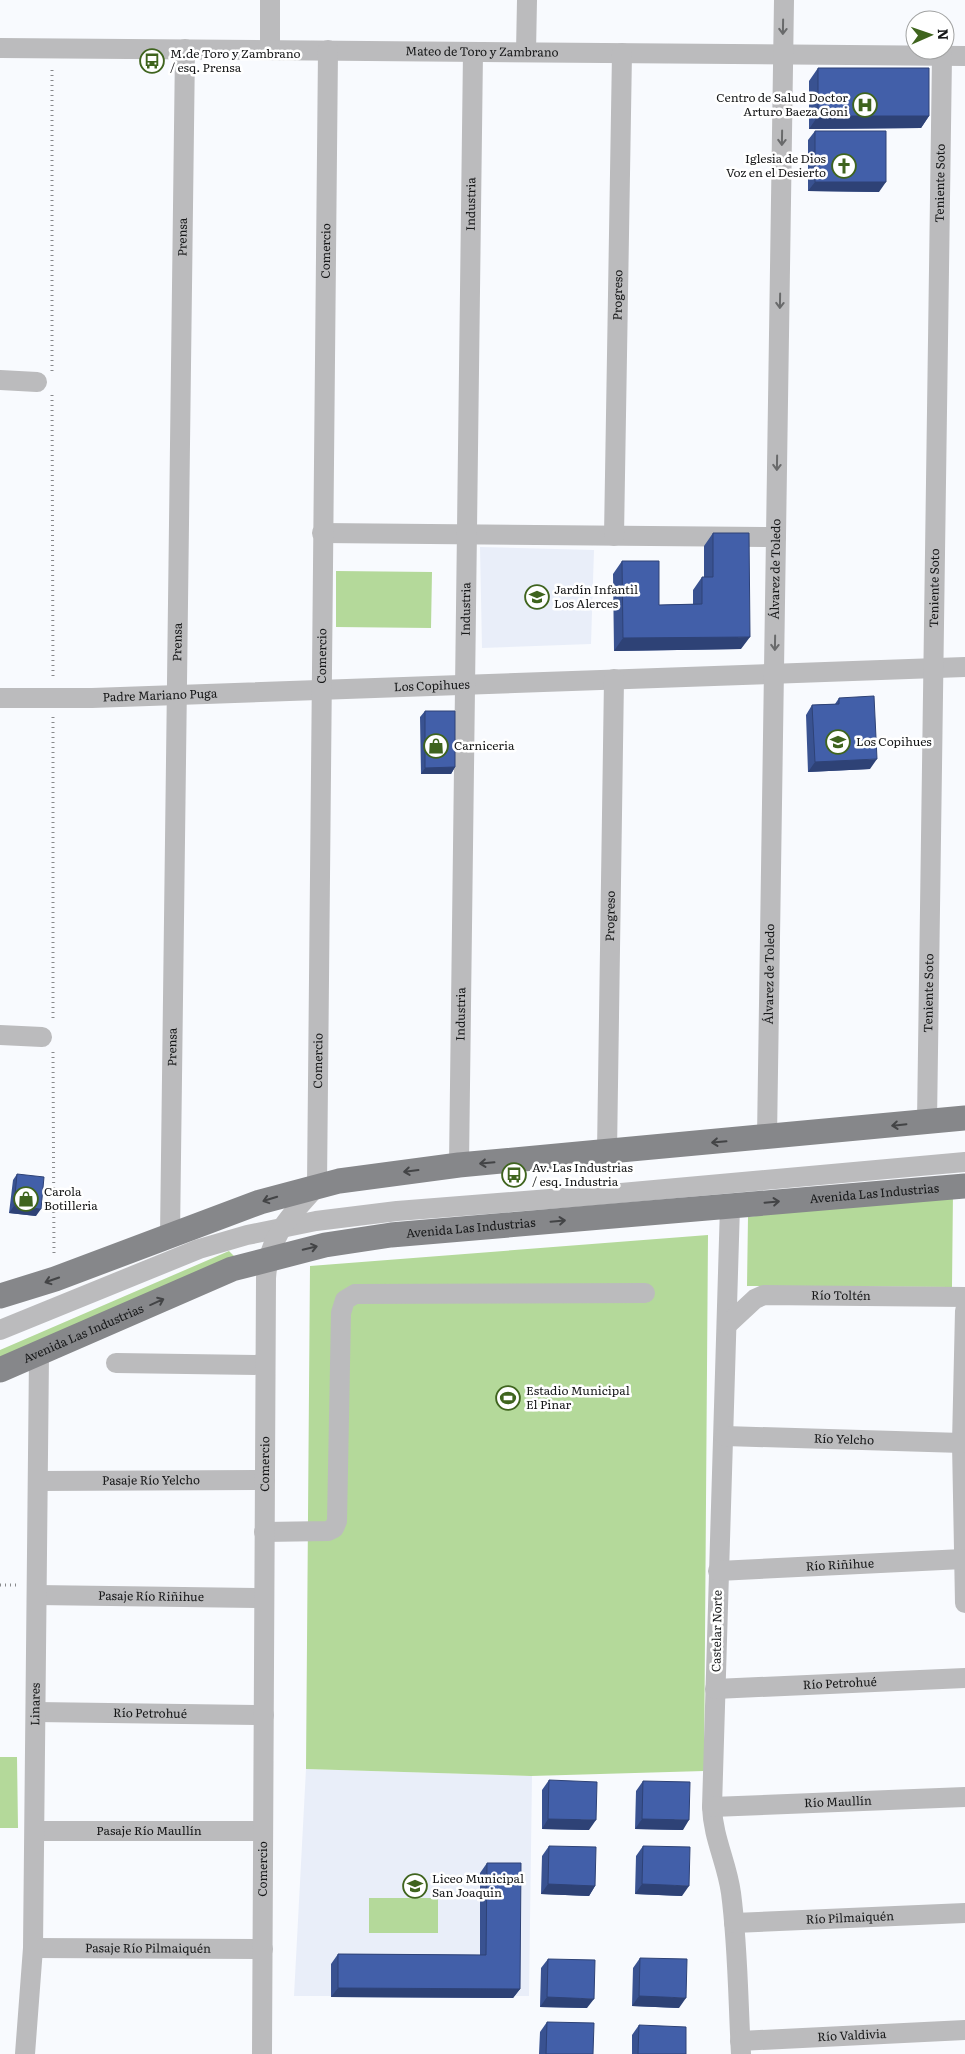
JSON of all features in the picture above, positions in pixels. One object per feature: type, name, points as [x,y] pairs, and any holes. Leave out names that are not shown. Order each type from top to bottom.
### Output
[{"type":"main road","points":[[0,1296],[54,1279],[260,1202],[317,1186],[351,1179],[459,1165],[767,1138],[965,1118]]},
{"type":"main road","name":"Avenida Las Industrias","points":[[0,1370],[39,1355],[214,1276],[267,1259],[325,1245],[391,1234],[965,1186]]},
{"type":"street","points":[[270,0],[270,50]]},
{"type":"street","points":[[526,52],[527,0]]},
{"type":"street","name":"Álvarez de Toledo","points":[[767,1138],[784,0]]},
{"type":"street","name":"Mateo de Toro y Zambrano","points":[[0,48],[905,56]]},
{"type":"street","name":"Prensa","points":[[170,1236],[185,49]]},
{"type":"street","name":"Comercio","points":[[262,2054],[267,1259],[286,1222],[317,1186],[320,690],[328,50]]},
{"type":"street","name":"Industria","points":[[459,1165],[473,52]]},
{"type":"street","name":"Progreso","points":[[614,536],[622,53]]},
{"type":"street","name":"Teniente Soto","points":[[928,1122],[942,60]]},
{"type":"street","points":[[0,380],[47,383]]},
{"type":"street","points":[[322,534],[776,537]]},
{"type":"street","name":"Los Copihues","points":[[320,690],[965,667]]},
{"type":"street","name":"Progreso","points":[[607,1152],[614,680]]},
{"type":"street","name":"Padre Mariano Puga","points":[[0,698],[53,699],[176,696],[320,690]]},
{"type":"street","points":[[0,1035],[50,1038]]},
{"type":"street","points":[[0,1319],[174,1249],[240,1229],[415,1200],[594,1188],[705,1175],[965,1153]]},
{"type":"street","points":[[0,1330],[199,1249],[286,1222],[397,1210],[588,1196],[965,1162]]},
{"type":"street","name":"Castelar Norte","points":[[730,1206],[725,1436],[718,1571],[712,1807],[714,1834],[728,1875],[734,1923],[741,2047]]},
{"type":"street","points":[[264,1532],[328,1531],[334,1528],[337,1521],[341,1313],[345,1300],[355,1294],[645,1293]]},
{"type":"street","name":"Río Toltén","points":[[727,1325],[755,1299],[764,1295],[965,1296]]},
{"type":"street","points":[[965,1311],[962,1443],[965,1603]]},
{"type":"street","name":"Linares","points":[[25,2054],[33,1948],[39,1355]]},
{"type":"street","points":[[116,1363],[266,1365]]},
{"type":"street","name":"Río Yelcho","points":[[725,1436],[962,1443]]},
{"type":"street","name":"Pasaje Río Yelcho","points":[[39,1481],[265,1480]]},
{"type":"street","name":"Río Riñihue","points":[[718,1571],[963,1559]]},
{"type":"street","name":"Pasaje Río Riñihue","points":[[38,1595],[264,1598]]},
{"type":"street","name":"Río Petrohué","points":[[715,1689],[965,1678]]},
{"type":"street","name":"Río Petrohué","points":[[36,1712],[264,1715]]},
{"type":"street","name":"Río Maullín","points":[[712,1807],[965,1797]]},
{"type":"street","name":"Pasaje Río Maullín","points":[[35,1831],[263,1831]]},
{"type":"street","name":"Río Pilmaiquén","points":[[734,1923],[965,1912]]},
{"type":"street","name":"Pasaje Río Pilmaiquén","points":[[33,1948],[263,1949]]},
{"type":"street","name":"Río Valdivia","points":[[741,2047],[965,2030]]},
{"type":"path","points":[[52,48],[47,383],[53,699],[50,1038],[54,1279]]},
{"type":"shaded area","name":"Jardín Infantil Los Alerces","points":[[480,547],[594,550],[591,644],[482,648]]},
{"type":"shaded area","name":"Liceo Municipal San Joaquin","points":[[306,1769],[532,1776],[529,1996],[294,1996]]},
{"type":"green space","points":[[336,571],[432,572],[431,628],[336,627]]},
{"type":"green space","points":[[953,1192],[952,1287],[747,1286],[748,1217]]},
{"type":"green space","name":"Estadio Municipal El Pinar","points":[[708,1235],[704,1771],[531,1776],[306,1769],[310,1266]]},
{"type":"green space","points":[[229,1251],[236,1258],[0,1361],[0,1350]]},
{"type":"green space","points":[[0,1757],[17,1757],[18,1828],[0,1828]]},
{"type":"green space","points":[[369,1898],[438,1898],[438,1933],[369,1933]]},
{"type":"building","name":"Centro de Salud Doctor Arturo Baeza Goni","points":[[818,68],[929,68],[929,116],[818,116]]},
{"type":"building","name":"Iglesia de Dios Voz en el Desierto","points":[[815,131],[886,131],[886,182],[815,182]]},
{"type":"building","points":[[713,533],[749,533],[750,637],[623,638],[622,561],[659,561],[659,605],[702,604],[702,577],[713,577]]},
{"type":"building","name":"Los Copihues","points":[[874,696],[877,759],[815,762],[812,705],[839,704],[839,698]]},
{"type":"building","name":"Carniceria","points":[[425,711],[455,711],[455,767],[425,768]]},
{"type":"building","points":[[17,1174],[44,1177],[41,1209],[14,1206]]},
{"type":"building","points":[[549,1780],[597,1782],[596,1820],[548,1819]]},
{"type":"building","points":[[643,1781],[690,1782],[689,1820],[642,1819]]},
{"type":"building","points":[[549,1846],[596,1847],[595,1886],[548,1884]]},
{"type":"building","points":[[643,1846],[690,1847],[689,1886],[642,1884]]},
{"type":"building","points":[[487,1863],[521,1863],[520,1989],[338,1988],[338,1954],[486,1955]]},
{"type":"building","points":[[640,1958],[687,1959],[686,1998],[639,1996]]},
{"type":"building","points":[[548,1959],[595,1960],[594,1999],[547,1997]]},
{"type":"building","points":[[547,2022],[594,2023],[593,2054],[546,2054]]},
{"type":"building","points":[[639,2025],[686,2027],[686,2054],[638,2054]]},
{"type":"place","name":"M.de Toro y Zambrano / esq. Prensa","points":[[152,61]]},
{"type":"place","name":"Centro de Salud Doctor Arturo Baeza Goni","points":[[865,105]]},
{"type":"place","name":"Iglesia de Dios Voz en el Desierto","points":[[844,166]]},
{"type":"place","name":"Jardín Infantil Los Alerces","points":[[537,597]]},
{"type":"place","name":"Los Copihues","points":[[838,742]]},
{"type":"place","name":"Carniceria","points":[[436,746]]},
{"type":"place","name":"Av. Las Industrias / esq. Industria","points":[[514,1175]]},
{"type":"place","name":"Carola Botilleria","points":[[26,1199]]},
{"type":"place","name":"Estadio Municipal El Pinar","points":[[508,1398]]},
{"type":"place","name":"Liceo Municipal San Joaquin","points":[[415,1886]]}]
